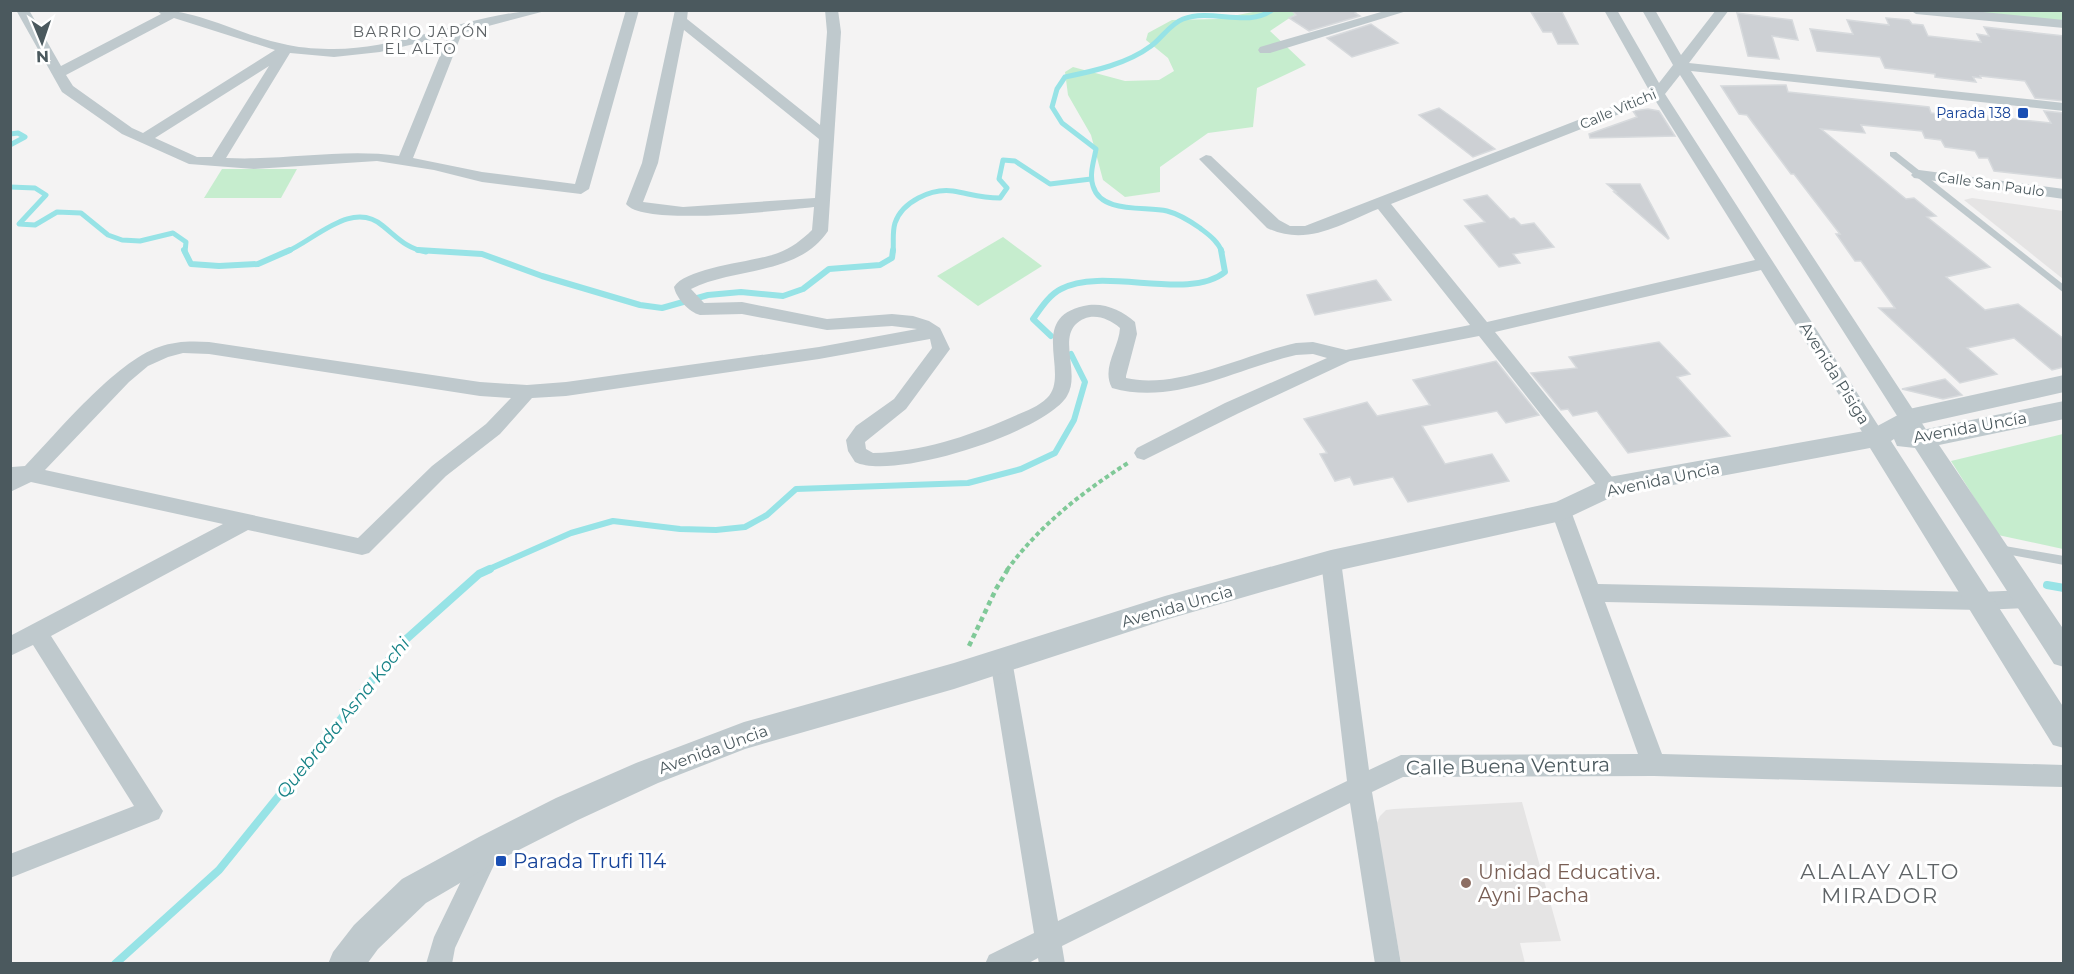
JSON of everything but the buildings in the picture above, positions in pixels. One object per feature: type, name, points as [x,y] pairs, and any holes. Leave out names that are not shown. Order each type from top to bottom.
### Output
[{"type":"street","points":[[22,10],[67,89],[127,132],[194,162],[254,164],[377,157],[434,165],[482,177],[581,189],[633,10]]},
{"type":"street","points":[[478,10],[491,24]]},
{"type":"street","points":[[57,74],[166,12],[286,49],[311,52],[357,51],[456,32],[543,10]]},
{"type":"street","points":[[831,10],[834,32],[820,231],[812,242],[798,252],[777,260],[710,274],[682,287],[683,292],[700,309],[727,307],[743,309],[825,325],[889,320],[923,326],[934,332],[940,339],[941,349],[900,404],[863,431],[855,440],[856,450],[863,458],[873,460],[900,458],[954,449],[982,439],[1044,410],[1063,390],[1065,376],[1061,342],[1063,330],[1070,320],[1081,313],[1094,310],[1121,318],[1129,326],[1129,337],[1115,372],[1118,383],[1129,387],[1151,388],[1176,383],[1296,349],[1313,348],[1346,356]]},
{"type":"street","points":[[1265,50],[1404,10]]},
{"type":"street","name":"Avenida Pisiga","points":[[1610,10],[1658,94],[2064,735]]},
{"type":"street","points":[[1648,10],[1681,66],[1915,429],[2064,655]]},
{"type":"street","name":"Calle Vitichi","points":[[1206,159],[1273,224],[1287,231],[1306,231],[1658,94],[1723,10]]},
{"type":"street","points":[[1916,10],[2064,24]]},
{"type":"street","points":[[822,202],[683,212],[646,209],[634,204],[650,163],[681,15],[825,136]]},
{"type":"street","points":[[404,162],[456,32]]},
{"type":"street","points":[[143,139],[286,49]]},
{"type":"street","points":[[216,163],[286,49]]},
{"type":"street","points":[[1681,66],[2064,107]]},
{"type":"street","name":"Calle San Paulo","points":[[1919,175],[2064,194]]},
{"type":"street","points":[[1382,203],[1609,487]]},
{"type":"street","points":[[1144,453],[1232,408],[1346,356],[1484,328],[1767,263]]},
{"type":"street","points":[[10,485],[20,472],[123,377],[142,362],[163,352],[183,347],[209,348],[480,389],[527,392],[566,389],[819,353],[934,332]]},
{"type":"street","points":[[1915,429],[2064,382]]},
{"type":"street","points":[[20,472],[362,547],[440,471],[493,429],[527,392]]},
{"type":"street","name":"Avenida Uncía","points":[[1876,438],[1915,429],[2064,410]]},
{"type":"street","name":"Avenida Uncia","points":[[345,963],[366,937],[414,891],[490,848],[567,809],[647,773],[744,736],[954,676],[1165,608],[1331,561],[1561,511],[1609,487],[1876,438]]},
{"type":"street","points":[[1561,511],[1654,765]]},
{"type":"street","points":[[10,647],[245,522]]},
{"type":"street","points":[[1331,561],[1359,785],[1388,963]]},
{"type":"street","points":[[1591,593],[1980,601],[2027,599]]},
{"type":"street","points":[[10,866],[151,811],[38,634]]},
{"type":"street","points":[[1001,660],[1052,963]]},
{"type":"street","name":"Calle Buena Ventura","points":[[998,963],[1401,766],[1654,765],[2064,776]]},
{"type":"street","points":[[439,963],[443,946],[490,848]]},
{"type":"lane","points":[[1893,154],[2064,290]]},
{"type":"lane","points":[[1994,548],[2064,561]]},
{"type":"path","points":[[954,676],[1006,572],[1047,525],[1113,471],[1144,453]]},
{"type":"shaded area","points":[[1972,198],[2063,211],[2063,279],[1964,200]]},
{"type":"shaded area","name":"Unidad Educativa. Ayni Pacha","points":[[1522,802],[1561,941],[1520,943],[1525,963],[1401,963],[1376,825],[1380,816],[1386,810],[1394,809]]},
{"type":"green space","points":[[1258,11],[1300,11],[1270,31],[1306,65],[1257,88],[1253,127],[1208,133],[1160,167],[1160,192],[1125,197],[1103,180],[1091,135],[1068,95],[1065,72],[1073,67],[1125,81],[1159,80],[1174,71],[1168,58],[1146,40],[1148,33],[1172,20],[1217,19]]},
{"type":"green space","points":[[1972,11],[2061,11],[2063,12],[2063,24]]},
{"type":"green space","points":[[222,169],[297,169],[281,198],[204,198]]},
{"type":"green space","points":[[1003,237],[1042,266],[978,306],[937,276]]},
{"type":"green space","points":[[2063,434],[2063,549],[1998,535],[1951,461]]},
{"type":"waterway","name":"Quebrada Asna Kochi","points":[[1221,250],[1210,236],[1180,216],[1167,211],[1125,207],[1105,201],[1093,186],[1092,168],[1096,149],[1062,123],[1052,107],[1057,89],[1065,77],[1132,58],[1151,46],[1174,24],[1183,19],[1206,15],[1252,17],[1272,10]]},
{"type":"waterway","points":[[10,134],[18,133],[25,137],[10,145]]},
{"type":"waterway","points":[[893,250],[895,223],[904,209],[918,198],[944,191],[1000,198],[1007,188],[999,179],[1003,160],[1015,161],[1050,184],[1091,179]]},
{"type":"waterway","points":[[10,187],[35,188],[46,195],[19,224],[35,225],[57,212],[81,213],[108,235],[122,240],[140,241],[173,233],[186,242],[185,252]]},
{"type":"waterway","points":[[288,251],[334,224],[359,217],[371,219],[398,239],[419,250]]},
{"type":"waterway","points":[[419,250],[482,254],[542,276],[640,305],[662,308],[708,295],[741,292],[783,296],[803,289],[829,269],[880,265],[892,258],[893,250]]},
{"type":"waterway","points":[[419,250],[426,252]]},
{"type":"waterway","name":"Quebrada Asna Kochi","points":[[1051,336],[1033,319],[1049,298],[1061,289],[1079,283],[1100,281],[1190,284],[1209,280],[1225,272],[1221,250]]},
{"type":"waterway","points":[[185,252],[191,264],[219,266],[258,264],[288,251]]},
{"type":"waterway","name":"Quebrada Asna Kochi","points":[[487,570],[571,533],[613,521],[680,529],[716,530],[745,527],[767,515],[796,489],[968,483],[1021,469],[1055,453],[1074,420],[1085,382],[1071,354]]},
{"type":"waterway","name":"Quebrada Asna Kochi","points":[[115,964],[219,870],[403,642],[479,574],[490,569]]},
{"type":"waterway","points":[[2047,585],[2064,588]]},
{"type":"place","name":"Parada 138","points":[[2023,113]]},
{"type":"place","name":"Parada Trufi 114","points":[[501,861]]},
{"type":"place","name":"Unidad Educativa. Ayni Pacha","points":[[1466,883]]},
{"type":"district","name":"BARRIO JAPÓN EL ALTO","points":[[421,40]]},
{"type":"district","name":"ALALAY ALTO MIRADOR","points":[[1880,884]]}]
